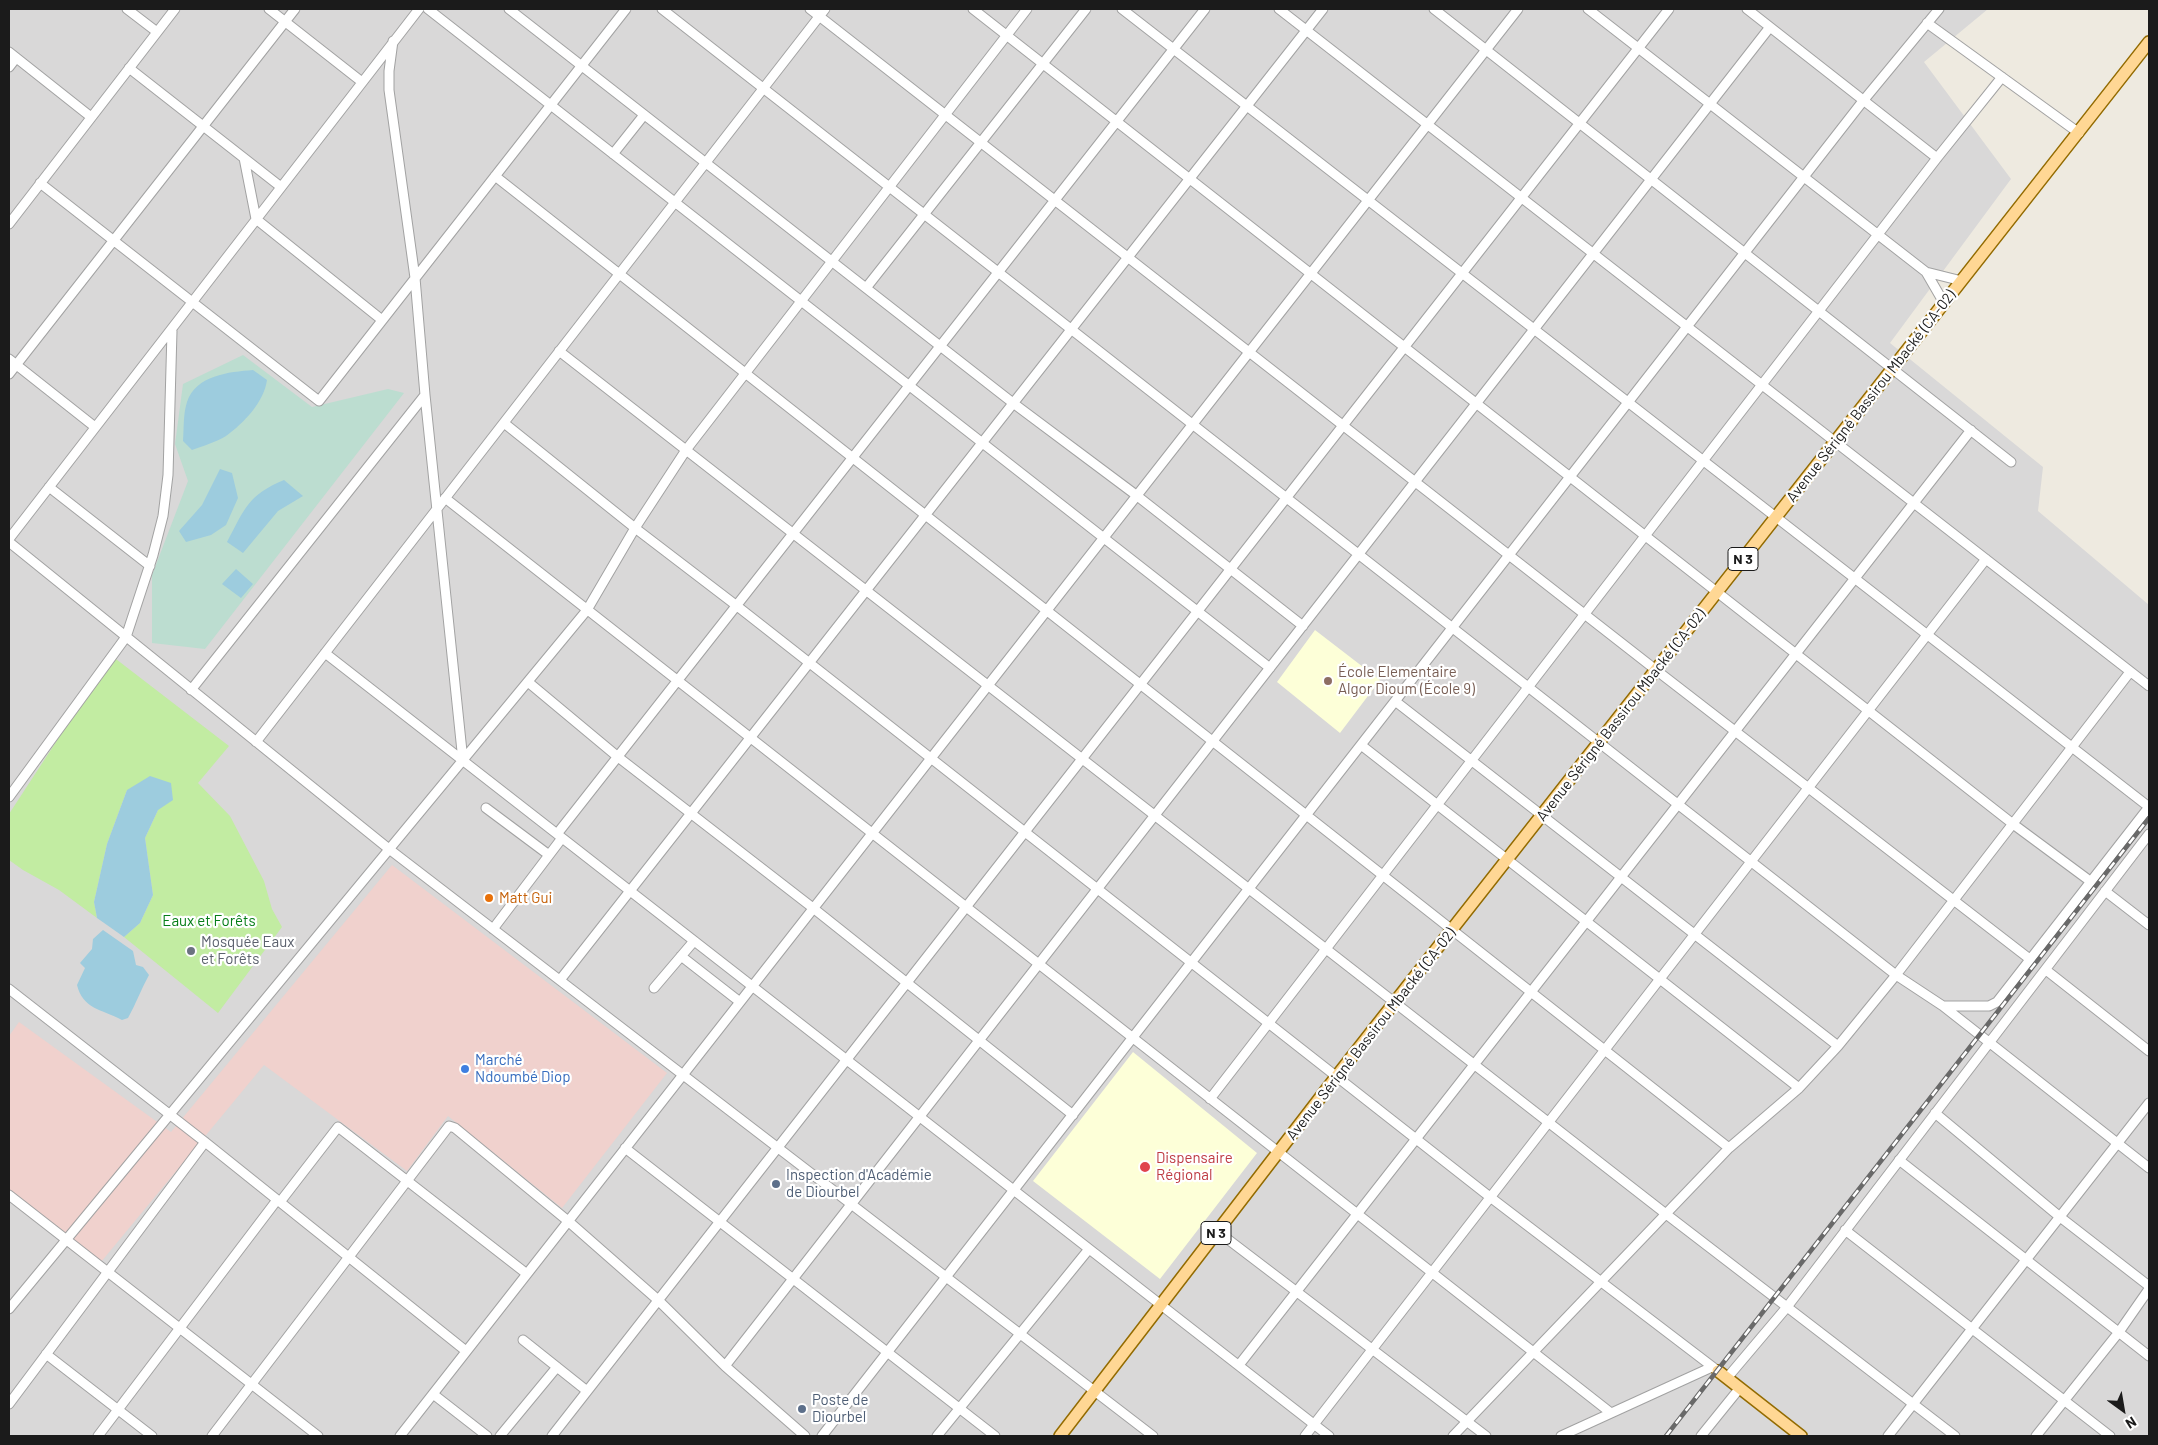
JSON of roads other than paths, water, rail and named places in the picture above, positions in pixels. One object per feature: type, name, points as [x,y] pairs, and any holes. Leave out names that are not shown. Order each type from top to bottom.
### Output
[{"type":"main road","name":"Avenue Sérigné Bassirou Mbacké (CA-02)","points":[[1095,1390],[1336,1077],[2149,42]]},
{"type":"main road","points":[[1719,1372],[1801,1436]]},
{"type":"main road","name":"N 3","points":[[1060,1436],[1095,1390]]},
{"type":"street","points":[[127,9],[157,32]]},
{"type":"street","points":[[9,223],[175,9]]},
{"type":"street","points":[[269,9],[362,82]]},
{"type":"street","points":[[9,374],[12,362],[114,241],[294,9]]},
{"type":"street","points":[[419,9],[9,541],[389,849],[1153,1436]]},
{"type":"street","points":[[428,9],[1270,668]]},
{"type":"street","points":[[509,9],[1013,404],[1136,495],[1303,626]]},
{"type":"street","points":[[40,183],[319,401],[626,9]]},
{"type":"street","points":[[662,9],[1751,862],[1896,975],[1943,1006],[1990,1042],[2149,1168]]},
{"type":"street","points":[[810,9],[822,12],[945,115],[2031,960]]},
{"type":"street","points":[[973,9],[2013,824],[2090,881]]},
{"type":"street","points":[[9,1309],[587,610],[635,528],[686,450],[1027,9]]},
{"type":"street","points":[[866,288],[1086,9]]},
{"type":"street","points":[[1122,9],[2149,807],[1997,1002],[1989,1006],[1943,1006]]},
{"type":"street","points":[[493,929],[549,855],[560,836],[618,757],[1205,9]]},
{"type":"street","points":[[1279,9],[2149,686]]},
{"type":"street","points":[[560,980],[1323,9]]},
{"type":"street","points":[[1434,9],[2011,462]]},
{"type":"street","points":[[400,1436],[1518,9]]},
{"type":"street","points":[[1588,9],[1926,272],[1944,303]]},
{"type":"street","points":[[552,1436],[1669,9]]},
{"type":"street","points":[[1747,9],[1937,158]]},
{"type":"street","points":[[822,1436],[1863,101],[1937,9]]},
{"type":"street","points":[[256,742],[822,12]]},
{"type":"street","points":[[1926,23],[2079,133]]},
{"type":"street","points":[[725,1366],[1770,27]]},
{"type":"street","points":[[393,41],[389,71],[390,90],[415,278],[436,509],[463,761]]},
{"type":"street","points":[[9,67],[12,55],[91,117]]},
{"type":"street","points":[[129,68],[281,187]]},
{"type":"street","points":[[1210,1099],[1877,235],[2002,77]]},
{"type":"street","points":[[613,154],[644,115]]},
{"type":"street","points":[[244,158],[256,219],[382,320]]},
{"type":"street","points":[[495,176],[1729,1148]]},
{"type":"street","points":[[1926,272],[1962,281]]},
{"type":"street","points":[[9,797],[126,637],[150,566],[163,516],[168,475],[172,331]]},
{"type":"street","points":[[559,351],[1666,1214],[1955,1436]]},
{"type":"street","points":[[12,362],[95,427]]},
{"type":"street","points":[[191,690],[425,395]]},
{"type":"street","points":[[504,422],[635,528],[810,663],[1336,1077],[1719,1372]]},
{"type":"street","points":[[1238,1365],[1971,430]]},
{"type":"street","points":[[49,487],[150,566]]},
{"type":"street","points":[[445,498],[1611,1413]]},
{"type":"street","points":[[1305,1436],[1604,1050],[1696,935],[1986,559]]},
{"type":"street","points":[[325,653],[1330,1436]]},
{"type":"street","points":[[1452,1436],[1729,1148],[1799,1088],[1838,1046],[1896,975],[2130,672]]},
{"type":"street","points":[[528,682],[618,757],[813,908],[1073,1115]]},
{"type":"street","points":[[1395,701],[1838,1046]]},
{"type":"street","points":[[1361,745],[1799,1088]]},
{"type":"street","points":[[486,808],[549,855]]},
{"type":"street","points":[[1561,1436],[1611,1413],[1719,1372],[1786,1307],[2149,834]]},
{"type":"street","points":[[2106,891],[2149,925]]},
{"type":"street","points":[[654,988],[694,941]]},
{"type":"street","points":[[681,956],[740,1002]]},
{"type":"street","points":[[2046,970],[2149,1051]]},
{"type":"street","points":[[9,989],[169,1116],[205,1142],[466,1352]]},
{"type":"street","points":[[1888,1436],[2149,1103]]},
{"type":"street","points":[[1935,1113],[2149,1288],[2118,1332],[2036,1436]]},
{"type":"street","points":[[212,1436],[449,1126],[455,1128],[568,1221],[658,1300],[725,1366],[805,1436]]},
{"type":"street","points":[[98,1436],[278,1201],[338,1127],[526,1274]]},
{"type":"street","points":[[9,1404],[205,1142]]},
{"type":"street","points":[[625,1148],[994,1436]]},
{"type":"street","points":[[1899,1160],[2149,1356]]},
{"type":"street","points":[[9,1195],[318,1436]]},
{"type":"street","points":[[1845,1230],[2110,1436]]},
{"type":"street","points":[[1217,1232],[1486,1436]]},
{"type":"street","points":[[937,1436],[1089,1249]]},
{"type":"street","points":[[523,1340],[587,1392]]},
{"type":"street","points":[[46,1354],[152,1436]]},
{"type":"street","points":[[500,1436],[557,1367]]},
{"type":"street","points":[[1701,1436],[1739,1388]]},
{"type":"street","points":[[433,1394],[487,1436]]},
{"type":"water","points":[[253,370],[267,380],[262,396],[252,411],[240,425],[226,436],[192,450],[183,441],[185,411],[191,393],[198,386],[214,377]]},
{"type":"water","points":[[220,469],[232,473],[238,498],[226,525],[211,535],[186,542],[179,531],[202,505]]},
{"type":"water","points":[[284,480],[303,496],[278,511],[243,553],[227,542],[243,511],[255,497],[262,491]]},
{"type":"water","points":[[236,569],[253,584],[241,598],[222,584]]},
{"type":"water","points":[[150,776],[171,783],[173,800],[158,810],[145,838],[153,895],[140,923],[124,937],[97,918],[94,902],[107,844],[127,790]]},
{"type":"water","points":[[103,930],[133,951],[136,965],[143,967],[149,975],[128,1018],[122,1020],[88,1004],[77,985],[85,968],[80,963],[92,949],[93,939]]},
{"type":"railway","points":[[1666,1436],[2149,818]]},
{"type":"place","name":"École Elementaire Algor Dioum (École 9)","points":[[1328,681]]},
{"type":"place","name":"Matt Gui","points":[[489,898]]},
{"type":"place","name":"Mosquée Eaux et Forêts","points":[[191,951]]},
{"type":"place","name":"Marché Ndoumbé Diop","points":[[465,1069]]},
{"type":"place","name":"Dispensaire Régional","points":[[1145,1167]]},
{"type":"place","name":"Inspection d'Académie de Diourbel","points":[[776,1184]]},
{"type":"place","name":"Poste de Diourbel","points":[[802,1409]]},
{"type":"park label","name":"Eaux et Forêts","points":[[209,921]]}]
